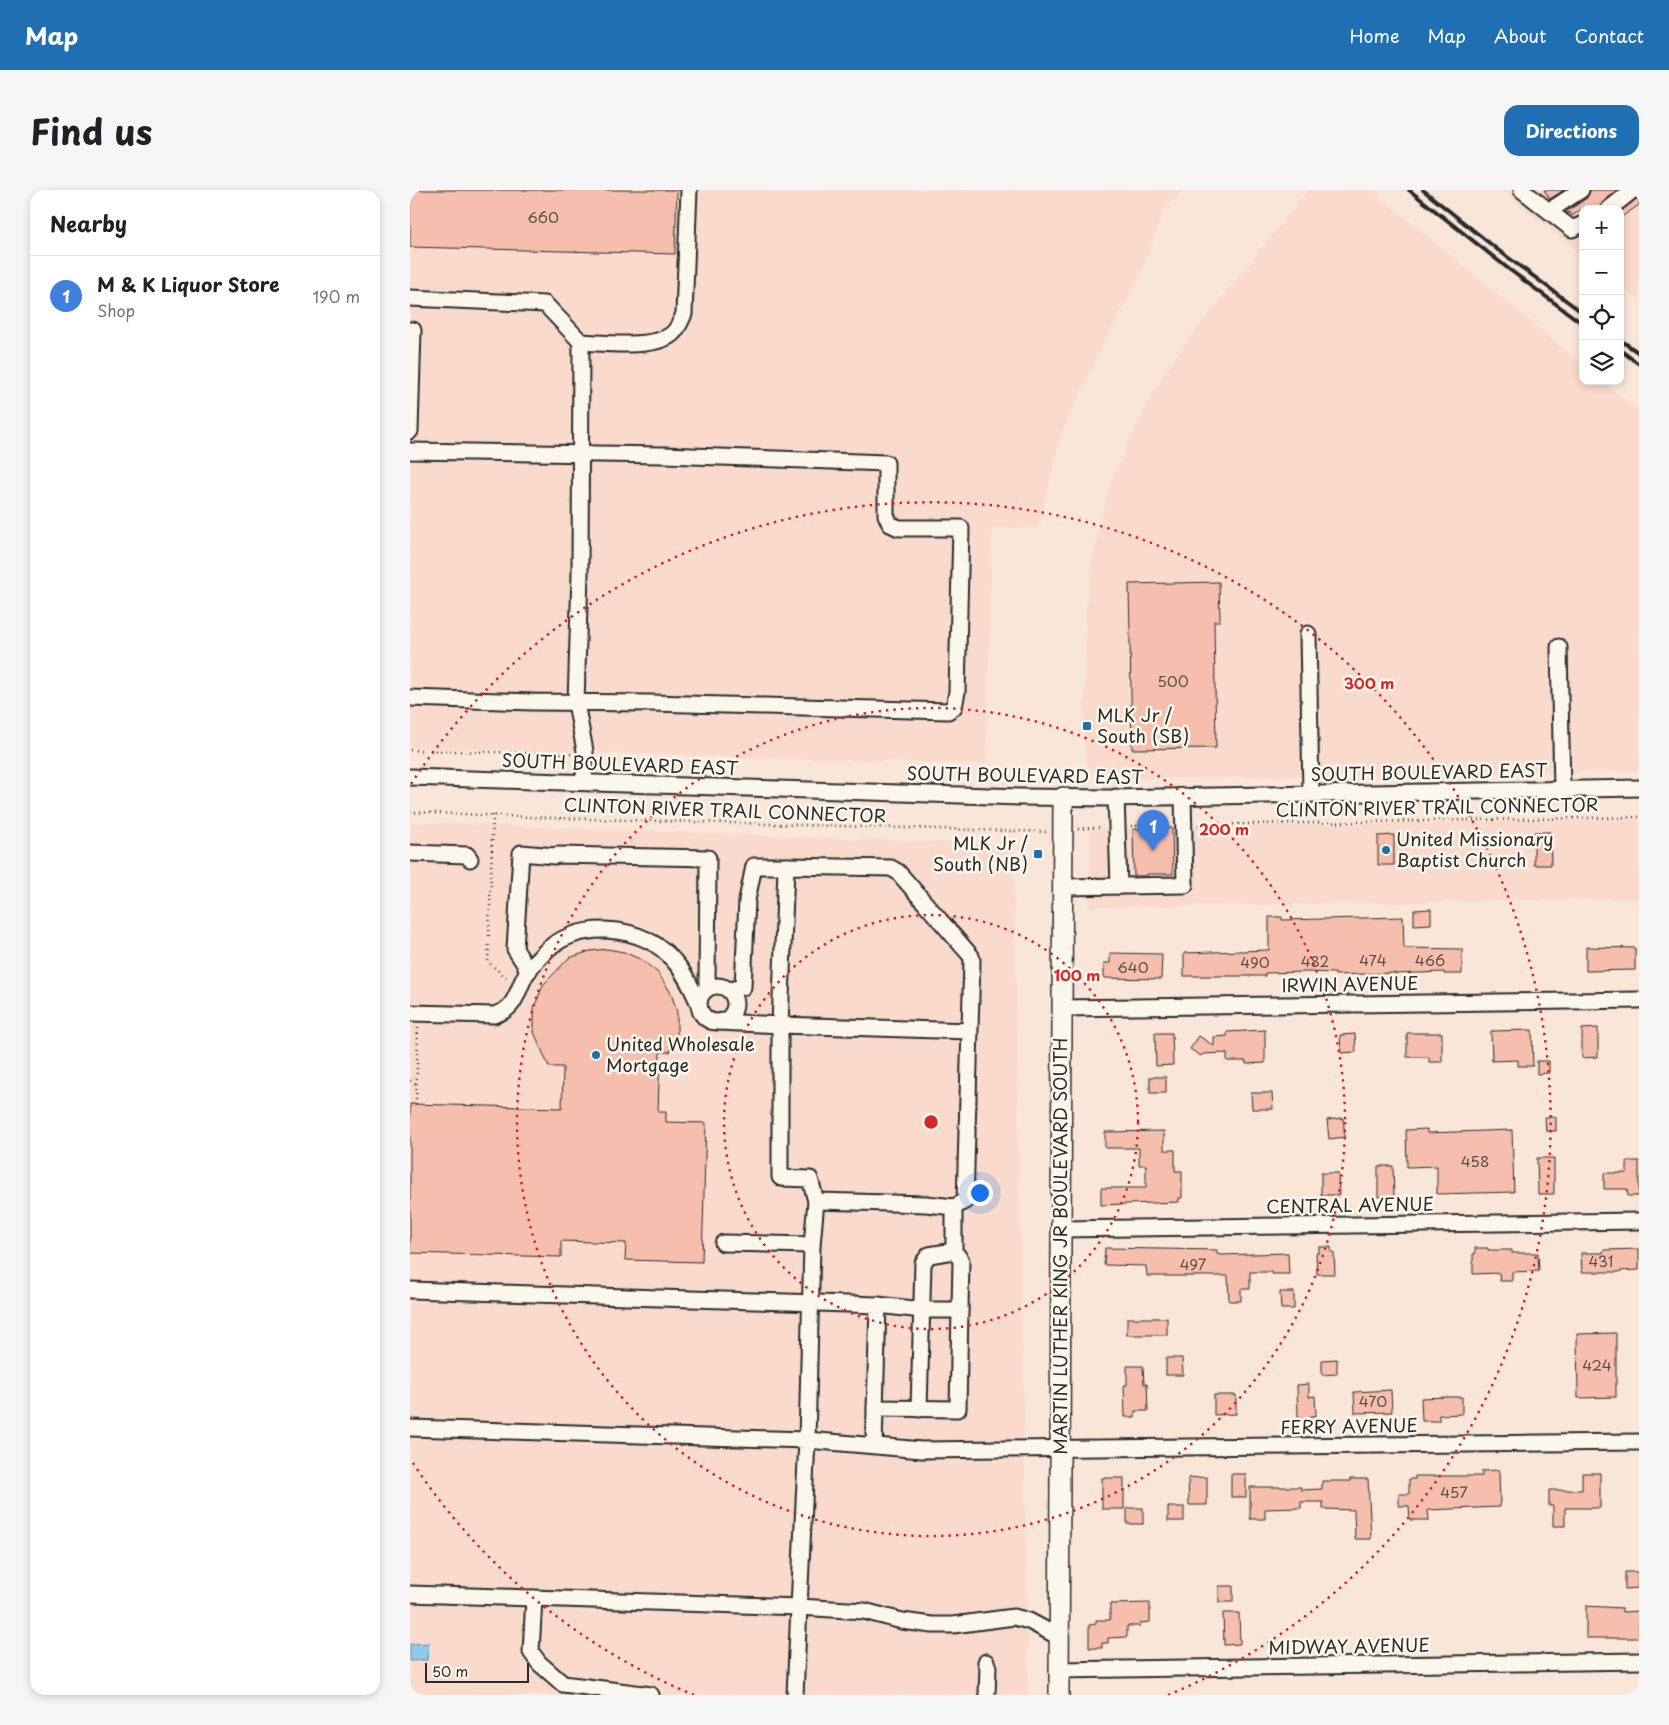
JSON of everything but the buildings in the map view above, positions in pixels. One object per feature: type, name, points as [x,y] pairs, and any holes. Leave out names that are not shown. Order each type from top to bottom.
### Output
[{"type":"main road","name":"MARTIN LUTHER KING JR BOULEVARD SOUTH","points":[[1059,1695],[1063,797]]},
{"type":"street","points":[[581,342],[660,341],[672,334],[680,325],[684,314],[689,190]]},
{"type":"street","points":[[1549,211],[1581,190]]},
{"type":"street","points":[[1613,205],[1633,190]]},
{"type":"street","points":[[1526,191],[1572,229],[1579,226]]},
{"type":"street","points":[[410,298],[545,304],[581,342],[581,454],[576,703],[584,748],[584,782]]},
{"type":"street","points":[[410,330],[413,330],[410,431]]},
{"type":"street","points":[[410,451],[664,455],[886,463],[886,515],[890,524],[900,528],[961,528],[956,692],[954,707],[948,711],[410,698]]},
{"type":"street","points":[[1308,634],[1311,794]]},
{"type":"street","points":[[1559,647],[1562,789]]},
{"type":"street","name":"SOUTH BOULEVARD EAST","points":[[410,777],[1116,798],[1639,788]]},
{"type":"street","points":[[1063,887],[1185,885],[1183,796]]},
{"type":"street","points":[[1116,798],[1119,886]]},
{"type":"street","points":[[410,853],[466,855],[470,858]]},
{"type":"street","points":[[529,971],[516,949],[521,854],[708,858],[707,989],[700,998],[699,1004]]},
{"type":"street","points":[[729,990],[742,987],[747,900],[754,866],[891,868],[898,872],[971,956],[965,1201],[954,1207],[926,1204],[816,1201]]},
{"type":"street","points":[[788,866],[785,870],[780,1024],[779,1174],[781,1178],[810,1178],[816,1201],[812,1246],[807,1440],[796,1695]]},
{"type":"street","points":[[414,1017],[501,1014],[514,1003],[524,976],[543,953],[570,937],[606,929],[632,933],[655,944],[674,960],[699,1004],[703,1015],[707,1019],[719,1022],[970,1031]]},
{"type":"street","points":[[707,989],[719,986],[729,990],[733,995],[735,1006],[729,1017],[719,1022]]},
{"type":"street","name":"IRWIN AVENUE","points":[[1062,1008],[1639,1000]]},
{"type":"street","points":[[875,1408],[958,1410],[961,1260],[954,1251],[954,1207]]},
{"type":"street","name":"CENTRAL AVENUE","points":[[1061,1229],[1639,1221]]},
{"type":"street","points":[[723,1243],[812,1246]]},
{"type":"street","points":[[919,1409],[924,1264],[929,1255],[954,1251]]},
{"type":"street","points":[[410,1290],[878,1305],[922,1310],[960,1310]]},
{"type":"street","points":[[874,1445],[878,1305]]},
{"type":"street","name":"FERRY AVENUE","points":[[410,1428],[807,1440],[922,1450],[1060,1450],[1639,1442]]},
{"type":"street","points":[[410,1594],[799,1607],[864,1611],[902,1621],[932,1625],[953,1625],[1014,1618],[1024,1619],[1059,1637]]},
{"type":"street","points":[[534,1598],[531,1652],[539,1663],[563,1684],[651,1695]]},
{"type":"street","name":"MIDWAY AVENUE","points":[[1059,1670],[1639,1661]]},
{"type":"street","points":[[986,1662],[988,1667],[987,1695]]},
{"type":"path","points":[[410,750],[569,755],[574,751]]},
{"type":"path","name":"CLINTON RIVER TRAIL CONNECTOR","points":[[410,812],[1040,832]]},
{"type":"path","points":[[493,815],[488,962],[506,979],[515,980]]},
{"type":"path","name":"CLINTON RIVER TRAIL CONNECTOR","points":[[1086,828],[1639,817]]},
{"type":"path","points":[[414,1017],[416,1104]]},
{"type":"path","points":[[410,1081],[416,1084]]},
{"type":"shaded area","points":[[410,190],[1184,190],[1164,209],[1139,279],[1099,353],[1062,433],[1038,527],[992,529],[986,764],[410,747]]},
{"type":"shaded area","points":[[1308,190],[1372,190],[1579,362],[1579,385],[1607,385],[1639,412],[1639,771],[1105,779],[1098,777],[1087,766],[1084,747],[1086,608],[1093,556],[1111,483],[1131,436],[1160,379],[1184,345]]},
{"type":"shaded area","points":[[1502,190],[1639,190],[1639,300],[1624,288],[1624,205],[1579,205],[1579,253]]},
{"type":"shaded area","points":[[1639,819],[1639,899],[1089,907],[1091,829]]},
{"type":"shaded area","name":"United Wholesale Mortgage","points":[[410,822],[1013,845],[1029,1695],[410,1695]]},
{"type":"water","points":[[429,1643],[427,1660],[410,1661],[410,1644]]},
{"type":"railway","points":[[1409,190],[1510,270],[1579,321]]},
{"type":"railway","points":[[1423,190],[1498,250],[1579,310]]},
{"type":"railway","points":[[1624,343],[1639,353]]},
{"type":"railway","points":[[1624,353],[1639,364]]},
{"type":"place","name":"MLK Jr / South (SB)","points":[[1087,726]]},
{"type":"place","name":"United Missionary Baptist Church","points":[[1386,850]]},
{"type":"place","name":"M & K Liquor Store","points":[[1153,851]]},
{"type":"place","name":"MLK Jr / South (NB)","points":[[1038,854]]},
{"type":"place","name":"United Wholesale Mortgage","points":[[596,1055]]}]
